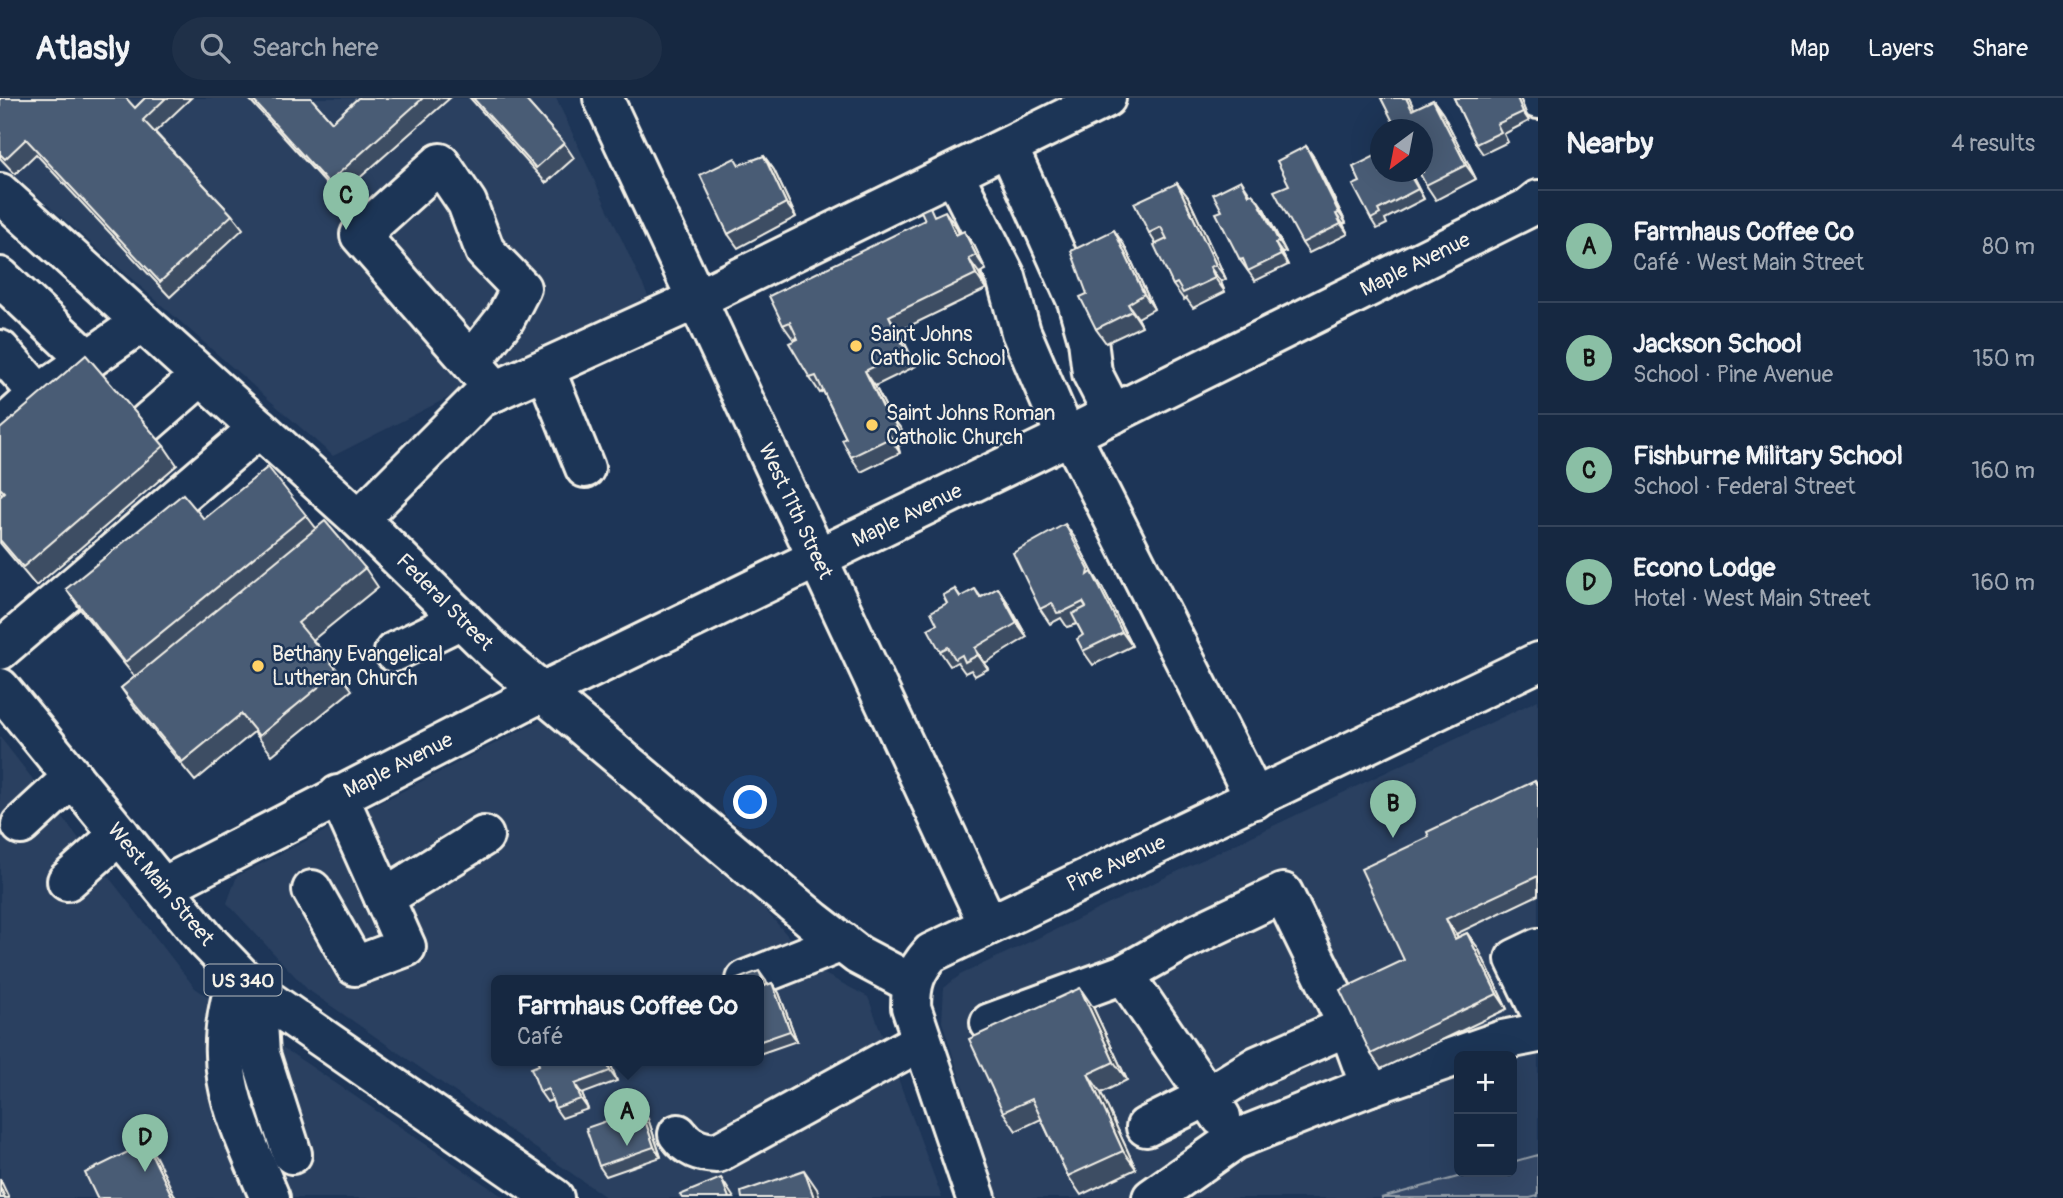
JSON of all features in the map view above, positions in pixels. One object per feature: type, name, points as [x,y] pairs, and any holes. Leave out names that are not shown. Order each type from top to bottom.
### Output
[{"type":"street","name":"West 11th Street","points":[[604,98],[988,925]]},
{"type":"street","points":[[359,519],[480,398],[697,299],[1107,98]]},
{"type":"street","points":[[1008,147],[1077,301],[1088,340],[1092,373],[1113,414]]},
{"type":"street","points":[[472,361],[505,319],[521,288],[485,251],[467,203],[440,163],[360,235],[496,391]]},
{"type":"street","points":[[954,174],[1006,277],[1021,332],[1068,436],[1255,799]]},
{"type":"street","name":"Federal Street","points":[[0,193],[359,519],[496,653],[858,955],[911,983]]},
{"type":"street","name":"Maple Avenue","points":[[163,887],[544,691],[1113,414],[1528,208],[1538,200]]},
{"type":"street","points":[[0,277],[88,359]]},
{"type":"street","points":[[0,429],[39,394],[142,322]]},
{"type":"street","points":[[0,350],[39,394]]},
{"type":"street","points":[[545,369],[585,468]]},
{"type":"street","points":[[147,423],[201,376]]},
{"type":"street","points":[[0,650],[259,428]]},
{"type":"street","points":[[394,652],[462,619]]},
{"type":"street","name":"Pine Avenue","points":[[911,983],[919,967],[931,953],[1538,662]]},
{"type":"street","name":"West Main Street","points":[[5,706],[73,777],[247,984],[554,1198]]},
{"type":"street","points":[[21,825],[73,777]]},
{"type":"street","points":[[312,890],[355,966],[406,947],[338,795]]},
{"type":"street","points":[[67,881],[120,834]]},
{"type":"street","points":[[384,898],[484,836]]},
{"type":"street","points":[[990,1023],[1124,974],[1186,939],[1283,893],[1348,1026],[1370,1086]]},
{"type":"street","points":[[759,975],[842,942]]},
{"type":"street","points":[[1538,948],[1515,959],[1538,1007]]},
{"type":"street","points":[[1124,974],[1178,1058],[1208,1096],[1234,1140]]},
{"type":"street","points":[[911,983],[911,1007],[976,1198]]},
{"type":"street","points":[[247,984],[260,1054],[292,1154]]},
{"type":"street","points":[[247,984],[225,1026],[224,1068],[232,1108],[270,1198]]},
{"type":"street","points":[[1146,1127],[1208,1096],[1257,1066],[1348,1026]]},
{"type":"street","points":[[1152,1198],[1234,1140],[1370,1086],[1503,1040],[1538,1033]]},
{"type":"street","points":[[678,1134],[684,1143],[701,1152],[717,1153],[922,1041]]},
{"type":"shaded area","points":[[0,98],[556,98],[648,296],[333,456],[0,163]]},
{"type":"shaded area","points":[[584,698],[817,970],[868,997],[942,1198],[607,1198],[307,989],[227,903],[237,876]]},
{"type":"shaded area","points":[[1538,700],[1538,1198],[999,1198],[942,1022],[944,988],[960,975]]},
{"type":"shaded area","points":[[0,737],[195,988],[505,1198],[0,1198]]},
{"type":"shaded area","points":[[1538,1155],[1538,1196],[1381,1198],[1458,1177],[1517,1177],[1517,1161]]},
{"type":"building","points":[[0,98],[126,98],[135,108],[145,98],[166,98],[143,120],[232,215],[160,282],[26,139],[5,159],[0,154]]},
{"type":"building","points":[[251,98],[311,98],[332,122],[358,98],[423,98],[328,183]]},
{"type":"building","points":[[473,98],[524,98],[564,143],[536,168]]},
{"type":"building","points":[[1381,98],[1406,98],[1412,110],[1433,100],[1466,165],[1433,182],[1433,119],[1392,119]]},
{"type":"building","points":[[1454,98],[1517,98],[1523,112],[1497,124],[1501,132],[1476,144]]},
{"type":"building","points":[[1306,146],[1339,213],[1336,214],[1341,224],[1302,243],[1274,191],[1289,185],[1277,161]]},
{"type":"building","points":[[764,156],[786,203],[728,234],[700,175],[735,158],[739,165]]},
{"type":"building","points":[[1370,158],[1370,182],[1414,182],[1418,189],[1378,210],[1380,214],[1371,219],[1353,185],[1360,182],[1353,167]]},
{"type":"building","points":[[1241,180],[1249,195],[1252,194],[1257,199],[1279,242],[1275,243],[1281,255],[1248,271],[1216,213],[1222,211],[1213,194]]},
{"type":"building","points":[[1177,183],[1216,265],[1210,267],[1215,278],[1183,293],[1177,283],[1173,285],[1154,245],[1167,239],[1161,227],[1149,233],[1134,203]]},
{"type":"building","name":"Saint Johns Catholic School","points":[[930,207],[934,216],[945,211],[956,235],[964,231],[976,255],[969,259],[976,274],[889,316],[906,351],[865,371],[887,416],[891,415],[897,428],[887,432],[890,438],[851,457],[842,440],[846,438],[816,376],[810,378],[789,343],[798,339],[790,322],[783,325],[769,296],[925,220],[921,211]]},
{"type":"building","points":[[1114,230],[1144,294],[1128,304],[1132,311],[1096,329],[1080,297],[1087,294],[1071,251]]},
{"type":"building","points":[[86,355],[164,446],[23,567],[0,540],[0,496],[4,492],[0,488],[0,429]]},
{"type":"building","points":[[268,467],[306,515],[125,662],[66,589],[183,494],[204,519]]},
{"type":"building","name":"Bethany Evangelical Lutheran Church","points":[[325,521],[365,568],[298,623],[338,671],[259,736],[241,714],[182,762],[121,688]]},
{"type":"building","points":[[1065,524],[1089,570],[1088,575],[1092,572],[1122,632],[1083,651],[1077,639],[1083,635],[1072,614],[1086,607],[1083,602],[1057,613],[1052,603],[1040,609],[1013,553]]},
{"type":"building","points":[[998,588],[1017,623],[975,648],[978,655],[965,662],[962,655],[955,659],[948,647],[940,651],[928,629],[937,624],[931,612],[947,603],[943,595],[955,589],[960,597],[975,589],[980,598]]},
{"type":"building","points":[[1535,781],[1538,788],[1538,876],[1446,919],[1455,939],[1467,933],[1497,994],[1371,1054],[1340,990],[1404,960],[1361,869],[1429,837],[1427,832]]},
{"type":"building","points":[[772,983],[790,1031],[764,1040],[764,984],[765,986]]},
{"type":"building","points":[[1080,988],[1114,1062],[1088,1074],[1123,1151],[1068,1176],[1032,1099],[1003,1112],[969,1039]]},
{"type":"building","points":[[608,1066],[610,1071],[575,1084],[581,1099],[555,1108],[548,1089],[540,1092],[531,1068]]},
{"type":"building","points":[[641,1109],[654,1147],[599,1166],[586,1128]]},
{"type":"building","points":[[146,1143],[173,1198],[97,1198],[85,1173]]},
{"type":"building","points":[[804,1170],[814,1198],[742,1198],[741,1192]]},
{"type":"building","points":[[721,1178],[729,1198],[682,1198],[680,1195]]},
{"type":"place","name":"Fishburne Military School","points":[[346,230]]},
{"type":"place","name":"Saint Johns Catholic School","points":[[856,346]]},
{"type":"place","name":"Saint Johns Roman Catholic Church","points":[[872,425]]},
{"type":"place","name":"Bethany Evangelical Lutheran Church","points":[[258,666]]},
{"type":"place","name":"Jackson School","points":[[1393,838]]},
{"type":"place","name":"Farmhaus Coffee Co","points":[[627,1146]]},
{"type":"place","name":"Econo Lodge","points":[[145,1172]]}]
